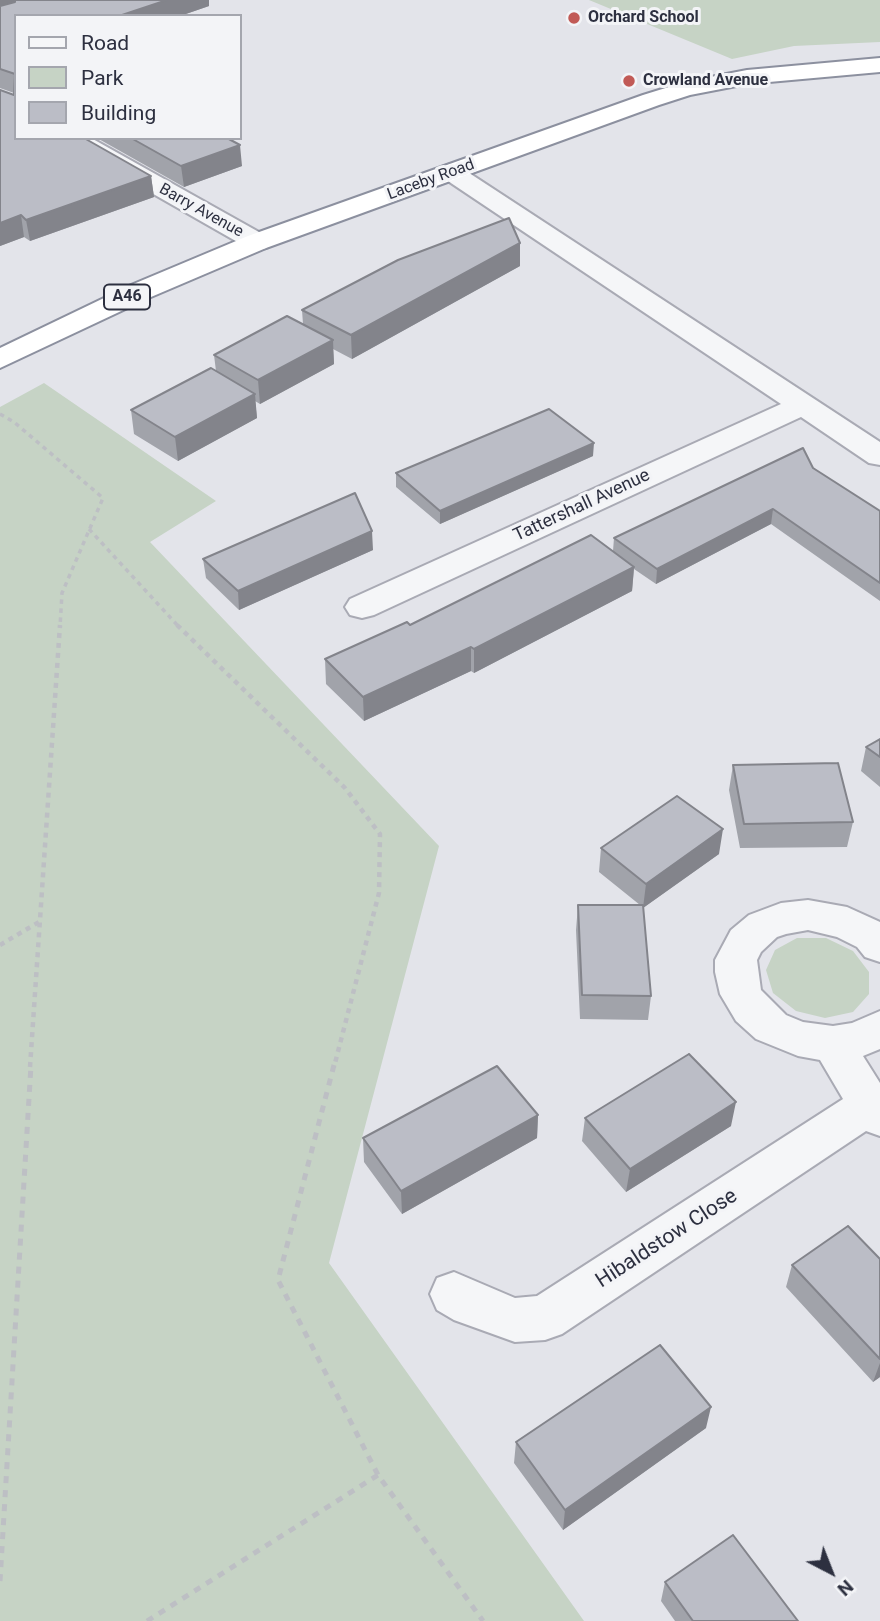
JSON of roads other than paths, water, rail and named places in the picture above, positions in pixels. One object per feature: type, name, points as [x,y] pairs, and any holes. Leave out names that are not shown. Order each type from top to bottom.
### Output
[{"type":"highway","name":"Laceby Road","points":[[0,359],[141,291],[257,242],[685,89],[747,77],[880,65]]},
{"type":"street","name":"Barry Avenue","points":[[77,140],[257,242]]},
{"type":"street","points":[[451,172],[802,405],[876,450]]},
{"type":"street","name":"Tattershall Avenue","points":[[362,607],[802,405]]},
{"type":"street","points":[[880,946],[872,936],[847,923],[808,915],[781,919],[763,926],[746,941],[736,972],[741,994],[751,1009],[771,1027],[798,1040],[833,1044],[861,1039],[880,1028]]},
{"type":"street","points":[[833,1044],[875,1111]]},
{"type":"street","name":"Hibaldstow Close","points":[[454,1294],[471,1304],[514,1320],[545,1318],[875,1111]]},
{"type":"place","name":"Orchard School","points":[[574,18]]},
{"type":"place","name":"Crowland Avenue","points":[[629,81]]}]
